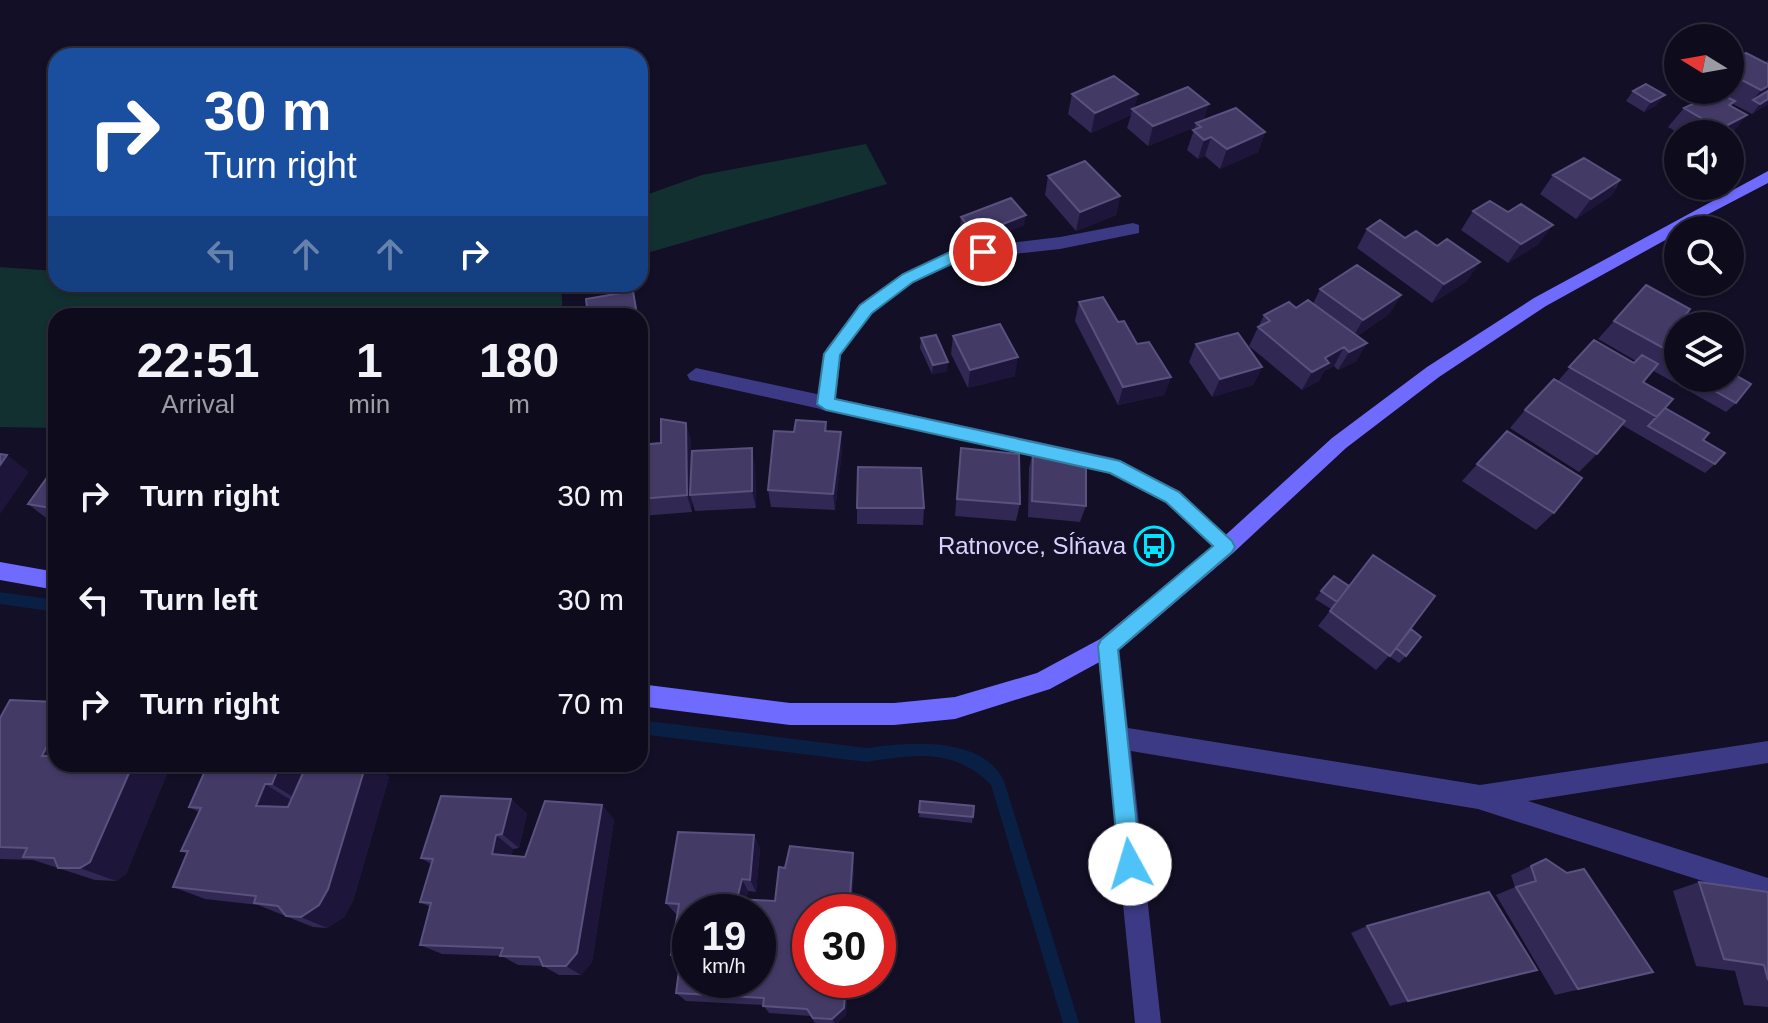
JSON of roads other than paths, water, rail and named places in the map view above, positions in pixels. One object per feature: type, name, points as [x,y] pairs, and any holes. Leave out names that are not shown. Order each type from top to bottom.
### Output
[{"type":"main road","points":[[648,696],[790,714],[894,714],[955,708],[1042,682],[1108,646],[1226,547],[1339,443],[1433,372],[1540,302],[1768,176]]},
{"type":"main road","points":[[0,571],[48,580]]},
{"type":"street","points":[[826,404],[832,354],[866,309],[908,278],[957,255],[1060,243],[1133,229]]},
{"type":"street","points":[[696,375],[1114,466],[1173,497],[1226,547]]},
{"type":"street","points":[[1108,646],[1148,1023]]},
{"type":"street","points":[[1116,737],[1480,797],[1768,890]]},
{"type":"street","points":[[1480,797],[1768,752]]},
{"type":"waterway","points":[[0,598],[48,605]]},
{"type":"waterway","points":[[648,728],[867,755],[902,750],[938,750],[970,759],[984,768],[997,781],[1071,1023]]},
{"type":"place","name":"Ratnovce, Sĺňava","points":[[1154,546]]}]
